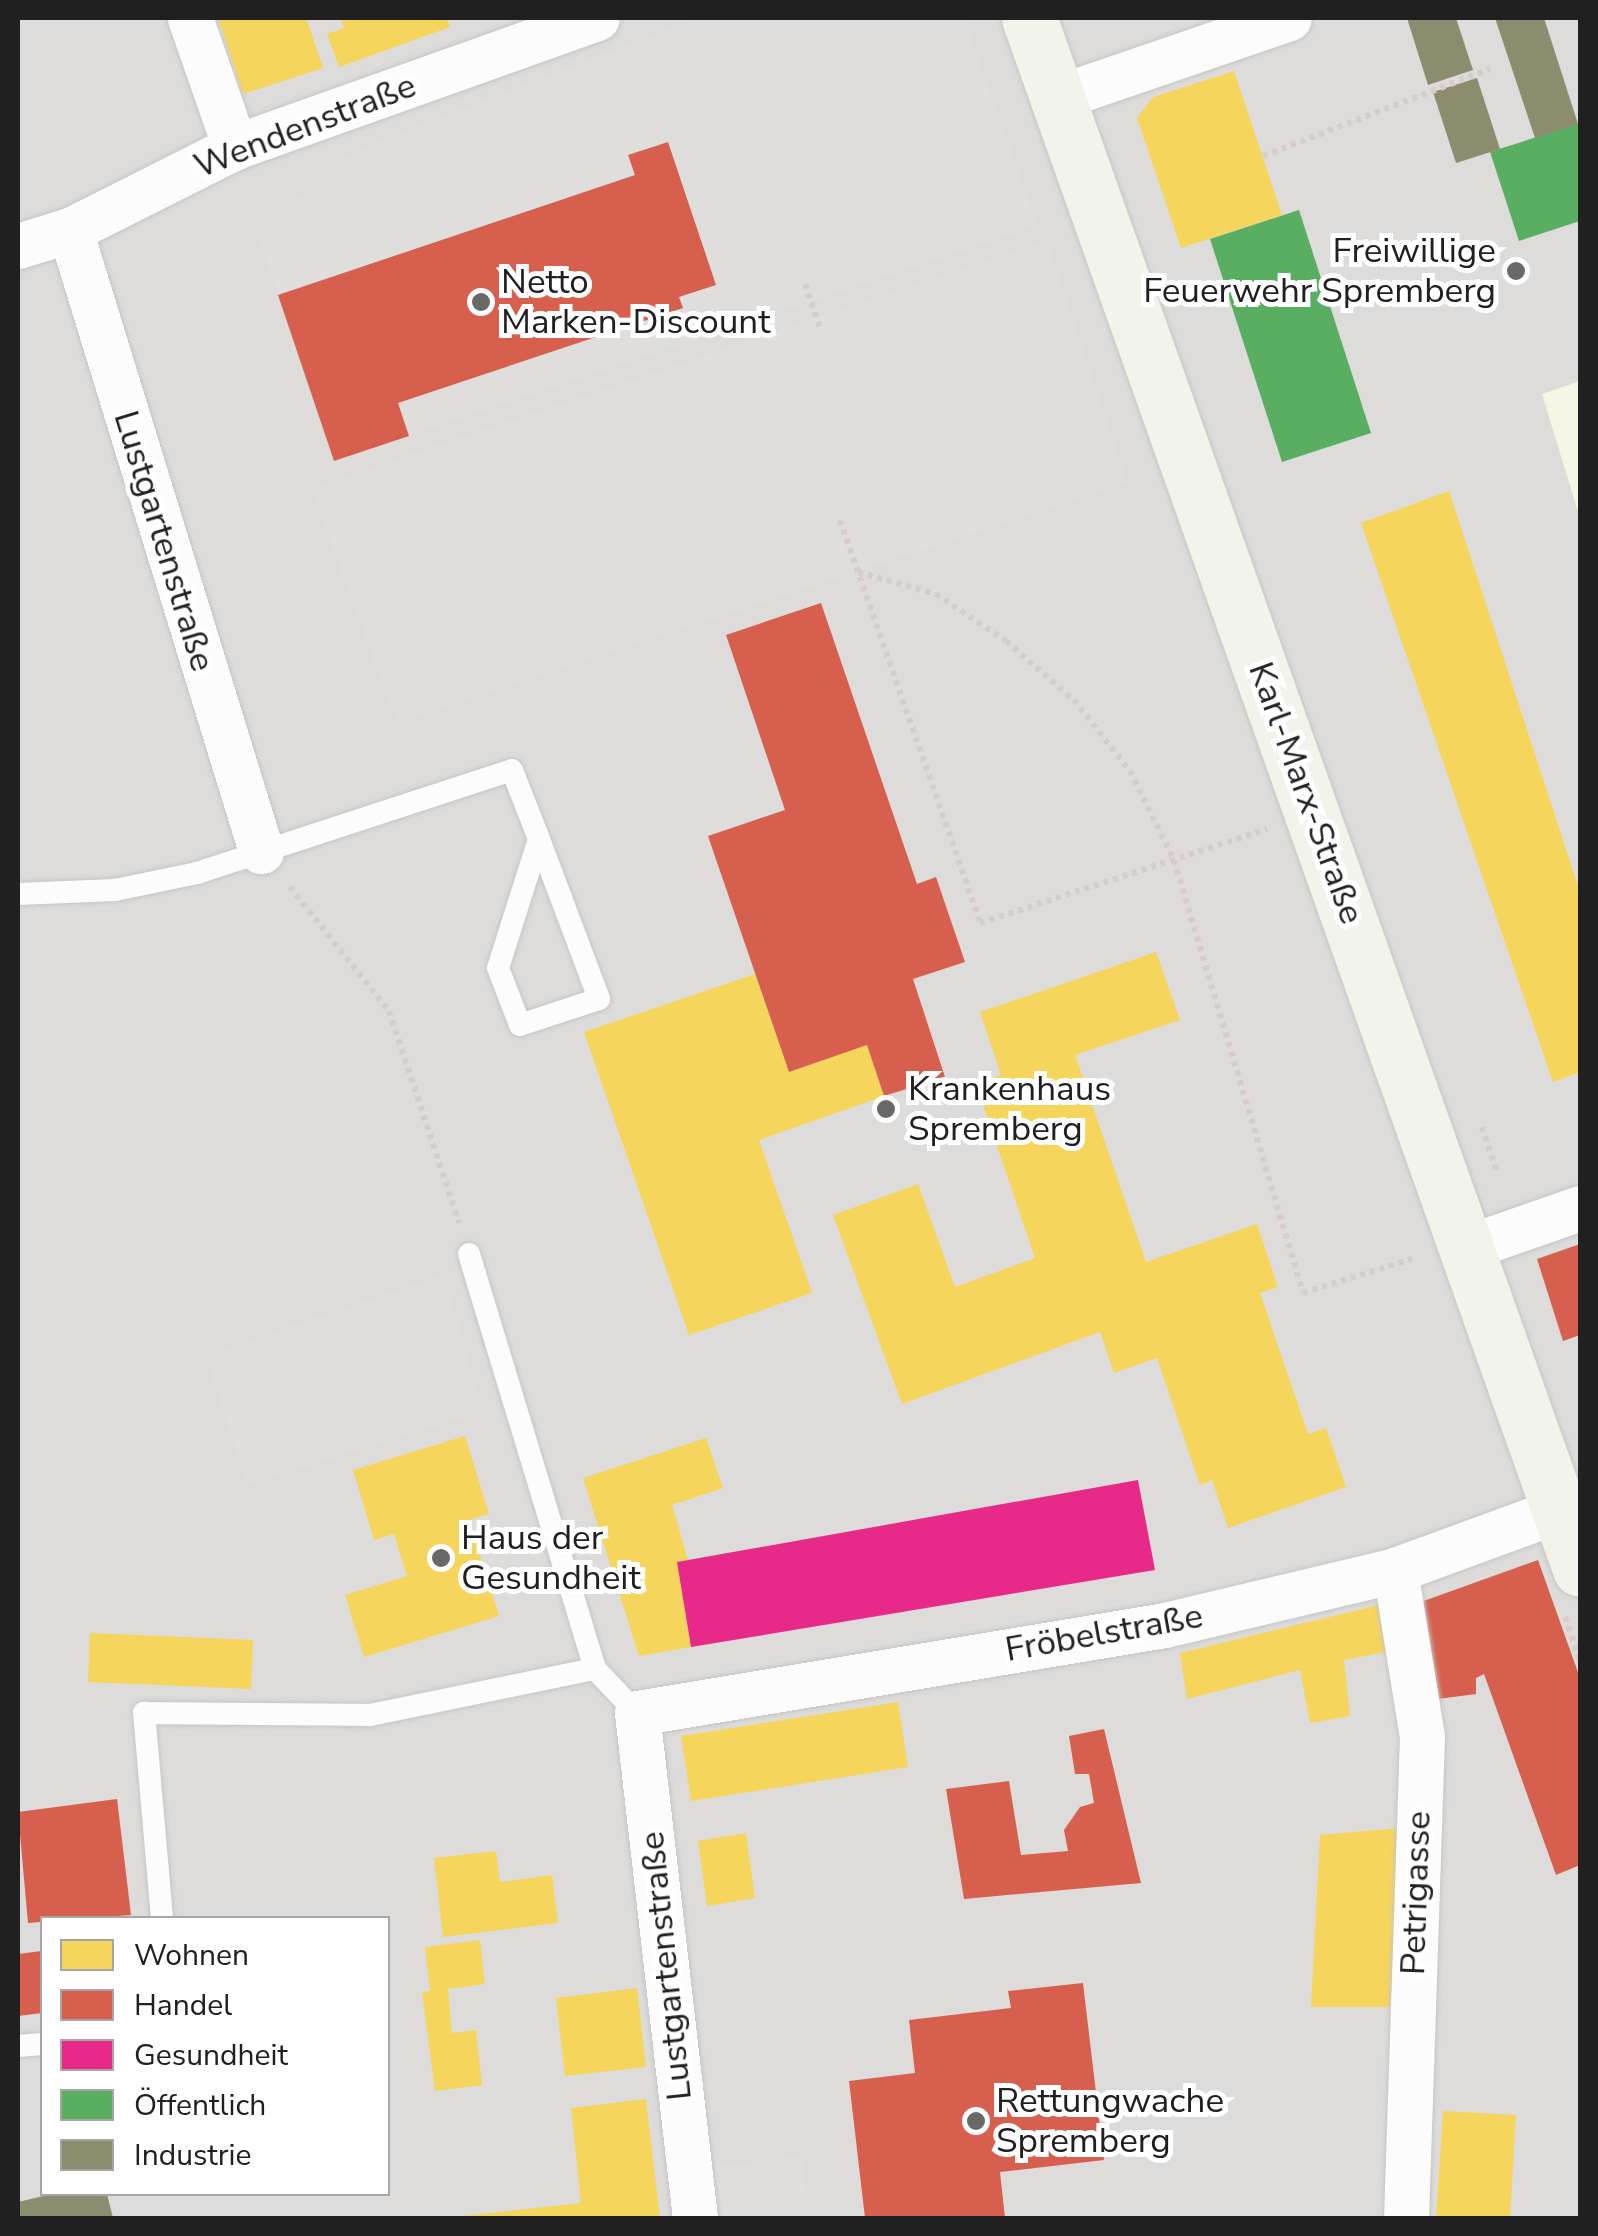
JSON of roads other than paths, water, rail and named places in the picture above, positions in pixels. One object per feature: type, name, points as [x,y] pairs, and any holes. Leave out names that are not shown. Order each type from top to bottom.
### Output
[{"type":"main road","name":"Karl-Marx-Straße","points":[[1029,18],[1448,1250],[1559,1510],[1580,1569]]},
{"type":"street","points":[[190,18],[235,147]]},
{"type":"street","name":"Wendenstraße","points":[[18,246],[70,230],[235,147],[595,18]]},
{"type":"street","points":[[1056,98],[1289,18]]},
{"type":"street","name":"Lustgartenstraße","points":[[70,230],[260,851]]},
{"type":"street","points":[[1448,1250],[1580,1208]]},
{"type":"street","name":"Fröbelstraße","points":[[638,1713],[1165,1625],[1395,1570],[1559,1510]]},
{"type":"street","name":"Petrigasse","points":[[1395,1570],[1422,1736],[1406,2218]]},
{"type":"street","name":"Lustgartenstraße","points":[[638,1713],[695,2218]]},
{"type":"lane","points":[[18,894],[115,890],[260,851],[512,770],[600,999],[520,1025],[498,968],[538,838]]},
{"type":"lane","points":[[469,1254],[595,1669],[638,1713]]},
{"type":"lane","points":[[162,1916],[144,1714],[370,1715],[595,1669]]},
{"type":"place","name":"Freiwillige Feuerwehr Spremberg","points":[[1516,271]]},
{"type":"place","name":"Netto Marken-Discount","points":[[481,302]]},
{"type":"place","name":"Krankenhaus Spremberg","points":[[886,1109]]},
{"type":"place","name":"Haus der Gesundheit","points":[[441,1558]]},
{"type":"place","name":"Rettungwache Spremberg","points":[[976,2121]]}]
